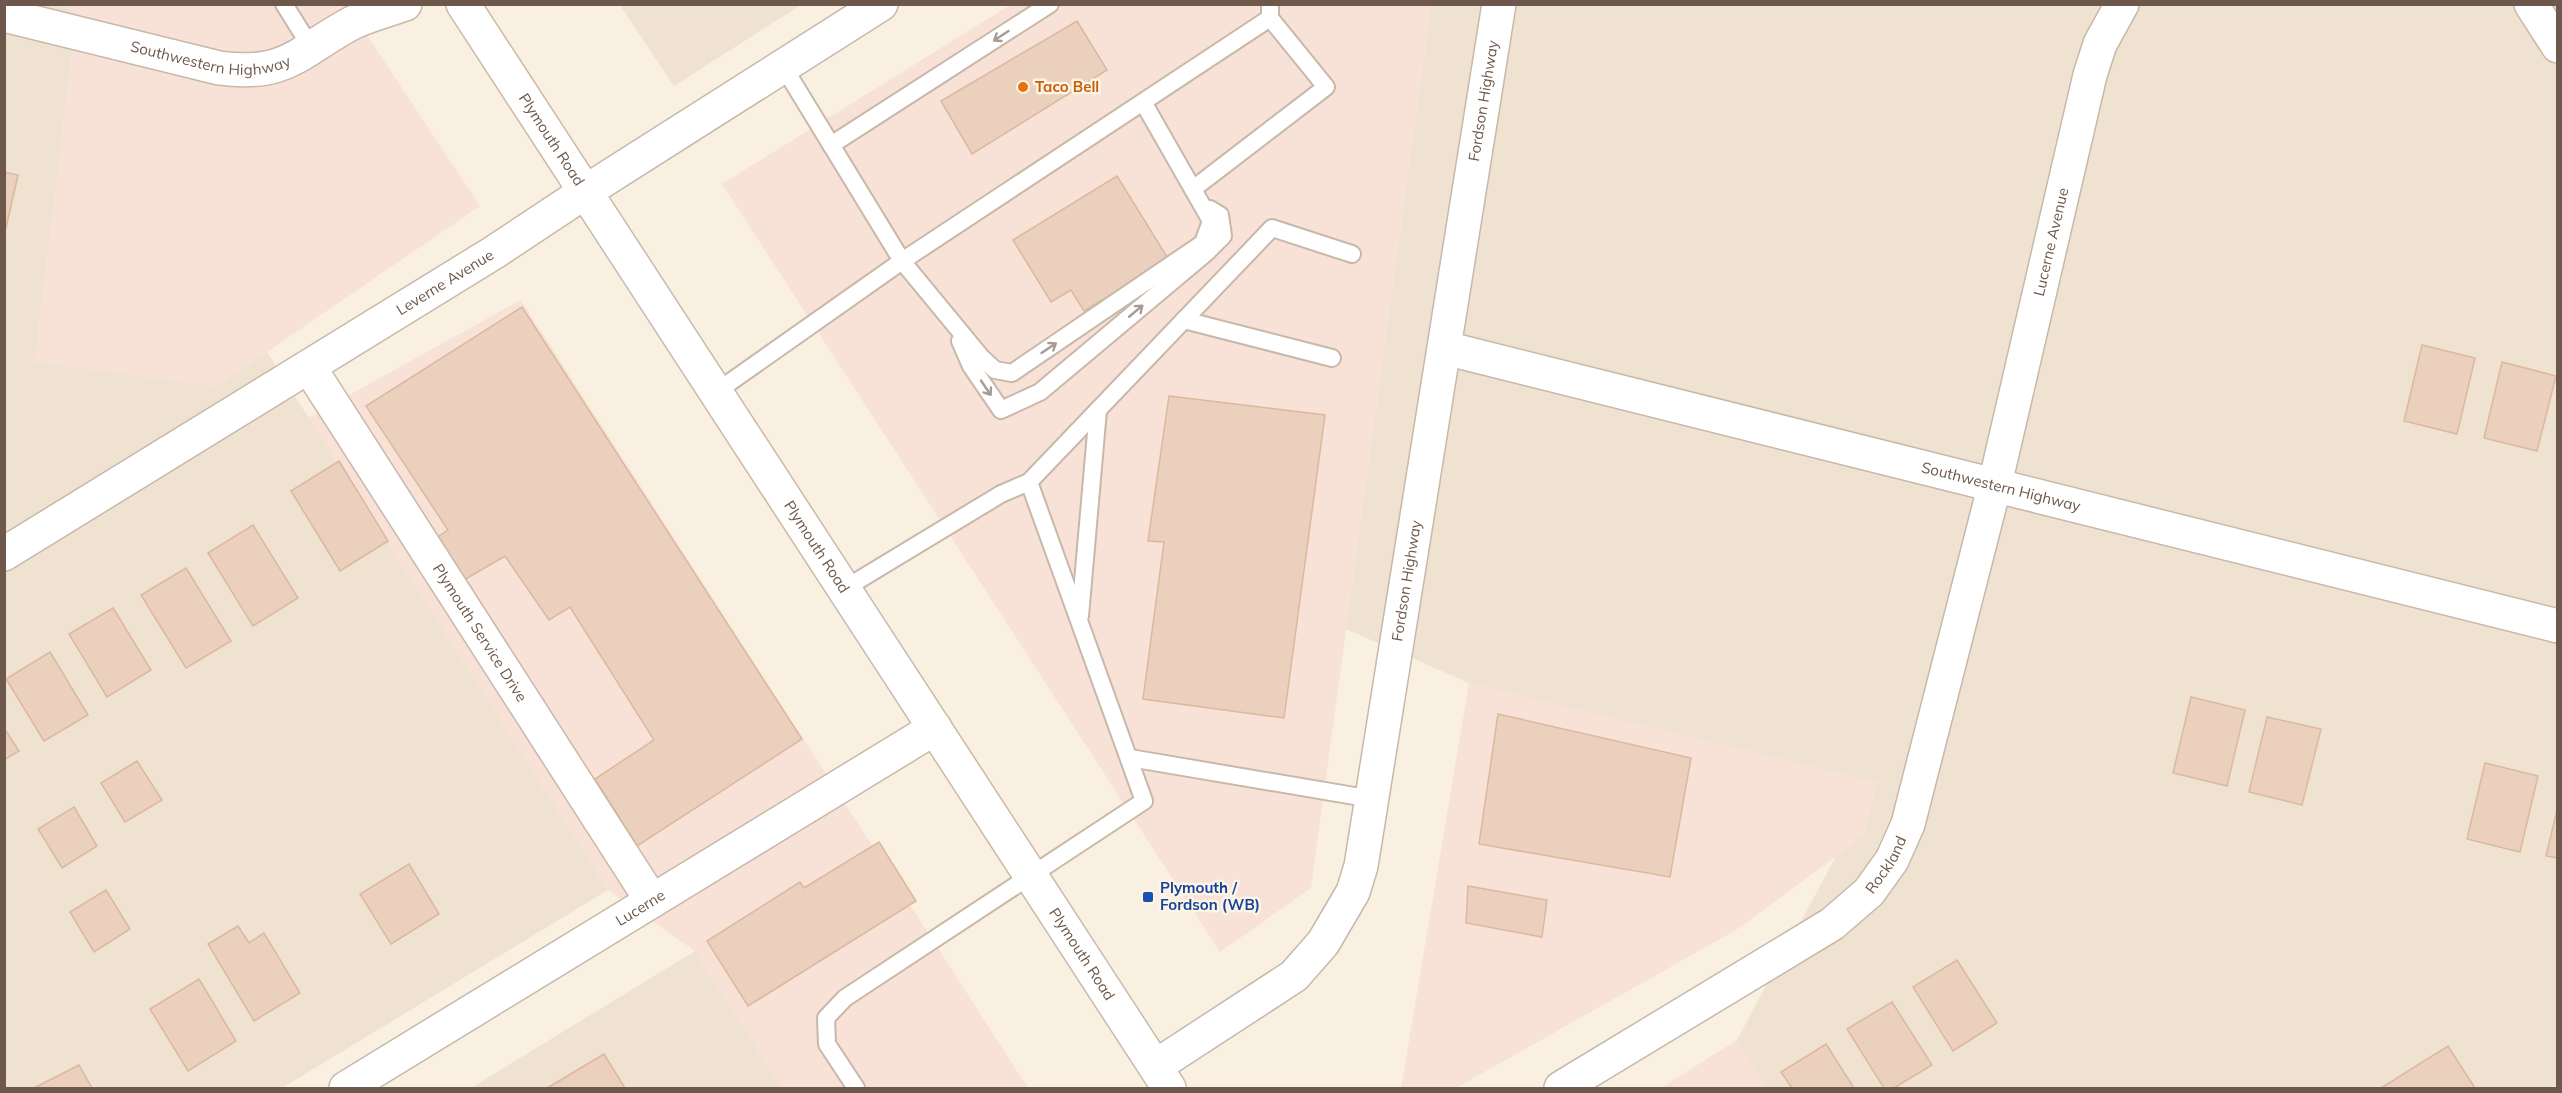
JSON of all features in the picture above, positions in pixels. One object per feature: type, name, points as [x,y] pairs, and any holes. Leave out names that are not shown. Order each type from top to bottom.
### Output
[{"type":"street","name":"Southwestern Highway","points":[[4,15],[219,68],[242,71],[264,70],[286,64],[355,22],[405,4]]},
{"type":"street","name":"Leverne Avenue","points":[[4,554],[493,253],[881,4]]},
{"type":"street","name":"Fordson Highway","points":[[1162,1077],[1294,976],[1323,943],[1353,892],[1361,866],[1499,4]]},
{"type":"street","name":"Lucerne Avenue","points":[[1995,484],[2090,75],[2100,44],[2114,14],[2122,4]]},
{"type":"street","points":[[2531,4],[2558,46]]},
{"type":"street","name":"Plymouth Road","points":[[472,8],[585,192],[1162,1077]]},
{"type":"street","name":"Southwestern Highway","points":[[1445,348],[2558,626]]},
{"type":"street","name":"Plymouth Service Drive","points":[[309,367],[652,901]]},
{"type":"street","name":"Rockland","points":[[1561,1089],[1832,924],[1869,892],[1892,860],[1908,824],[1995,484]]},
{"type":"street","name":"Lucerne","points":[[346,1089],[935,728]]},
{"type":"lane","points":[[284,4],[312,49]]},
{"type":"lane","points":[[831,145],[1050,4]]},
{"type":"lane","points":[[716,392],[903,261],[1143,102],[1270,11],[1326,87],[1193,189]]},
{"type":"lane","points":[[783,66],[903,261],[982,358],[995,370],[1012,373],[1203,243],[1211,221],[1143,102]]},
{"type":"lane","points":[[949,318],[971,366],[1001,410],[1040,392],[1223,236],[1220,215],[1202,204]]},
{"type":"lane","points":[[844,589],[1000,494],[1029,482],[1272,228],[1352,254]]},
{"type":"lane","points":[[1184,320],[1332,358]]},
{"type":"lane","points":[[1080,621],[1098,410]]},
{"type":"lane","points":[[856,1089],[827,1044],[826,1018],[845,998],[1144,801],[1029,482]]},
{"type":"lane","points":[[1130,758],[1372,799]]},
{"type":"shaded area","points":[[4,5],[54,5],[77,11],[35,362],[217,386],[267,352],[608,890],[282,1088],[5,1088]]},
{"type":"shaded area","points":[[54,5],[347,5],[480,206],[217,386],[35,362],[77,11]]},
{"type":"shaded area","points":[[620,5],[801,5],[674,86]]},
{"type":"shaded area","points":[[1010,5],[1431,5],[1311,888],[1220,952],[722,184]]},
{"type":"shaded area","points":[[1431,5],[2557,5],[2557,1088],[1766,1088],[1737,1040],[1876,782],[1469,683],[1346,629]]},
{"type":"shaded area","points":[[521,300],[1028,1088],[782,1088],[695,951],[608,890],[308,418]]},
{"type":"shaded area","points":[[1469,683],[1877,782],[1864,836],[1736,930],[1456,1088],[1401,1088]]},
{"type":"shaded area","points":[[695,951],[782,1088],[471,1088]]},
{"type":"shaded area","points":[[1737,1040],[1766,1088],[1661,1088]]},
{"type":"building","points":[[1077,21],[1107,70],[972,154],[941,101]]},
{"type":"building","points":[[4,172],[18,175],[6,228],[4,228]]},
{"type":"building","points":[[1117,176],[1169,260],[1084,311],[1071,290],[1051,302],[1013,240]]},
{"type":"building","points":[[522,307],[802,739],[637,846],[595,779],[654,740],[570,607],[549,620],[505,556],[464,580],[436,538],[448,530],[366,406]]},
{"type":"building","points":[[2422,345],[2475,358],[2457,434],[2404,421]]},
{"type":"building","points":[[2502,362],[2556,376],[2537,451],[2484,438]]},
{"type":"building","points":[[1169,396],[1325,415],[1284,718],[1143,699],[1164,542],[1148,541]]},
{"type":"building","points":[[339,461],[388,541],[340,571],[291,491]]},
{"type":"building","points":[[253,525],[298,598],[253,626],[208,553]]},
{"type":"building","points":[[186,568],[231,641],[186,668],[141,595]]},
{"type":"building","points":[[113,608],[151,670],[107,697],[69,634]]},
{"type":"building","points":[[50,652],[88,715],[44,741],[6,679]]},
{"type":"building","points":[[2191,697],[2245,710],[2227,786],[2173,773]]},
{"type":"building","points":[[1498,714],[1691,758],[1670,877],[1479,844]]},
{"type":"building","points":[[2267,717],[2321,729],[2302,805],[2249,792]]},
{"type":"building","points":[[4,728],[19,751],[4,760]]},
{"type":"building","points":[[137,761],[162,800],[125,822],[101,783]]},
{"type":"building","points":[[2485,763],[2538,776],[2520,852],[2467,839]]},
{"type":"building","points":[[2558,806],[2558,858],[2546,856]]},
{"type":"building","points":[[74,807],[97,846],[62,868],[38,829]]},
{"type":"building","points":[[879,842],[916,901],[748,1006],[707,941],[800,882],[804,888]]},
{"type":"building","points":[[409,864],[439,914],[391,944],[360,894]]},
{"type":"building","points":[[1468,886],[1547,900],[1542,937],[1466,923]]},
{"type":"building","points":[[106,890],[130,929],[94,952],[70,912]]},
{"type":"building","points":[[238,926],[249,943],[264,933],[300,993],[254,1021],[208,944]]},
{"type":"building","points":[[1957,960],[1997,1023],[1953,1051],[1913,987]]},
{"type":"building","points":[[199,979],[236,1041],[188,1071],[150,1009]]},
{"type":"building","points":[[1892,1002],[1932,1065],[1894,1088],[1884,1088],[1847,1029]]},
{"type":"building","points":[[1826,1044],[1854,1088],[1792,1088],[1781,1072]]},
{"type":"building","points":[[2448,1046],[2475,1088],[2381,1088]]},
{"type":"building","points":[[604,1054],[625,1088],[547,1088]]},
{"type":"building","points":[[79,1065],[92,1088],[34,1088]]},
{"type":"place","name":"Taco Bell","points":[[1023,87]]},
{"type":"place","name":"Plymouth / Fordson (WB)","points":[[1148,897]]}]
